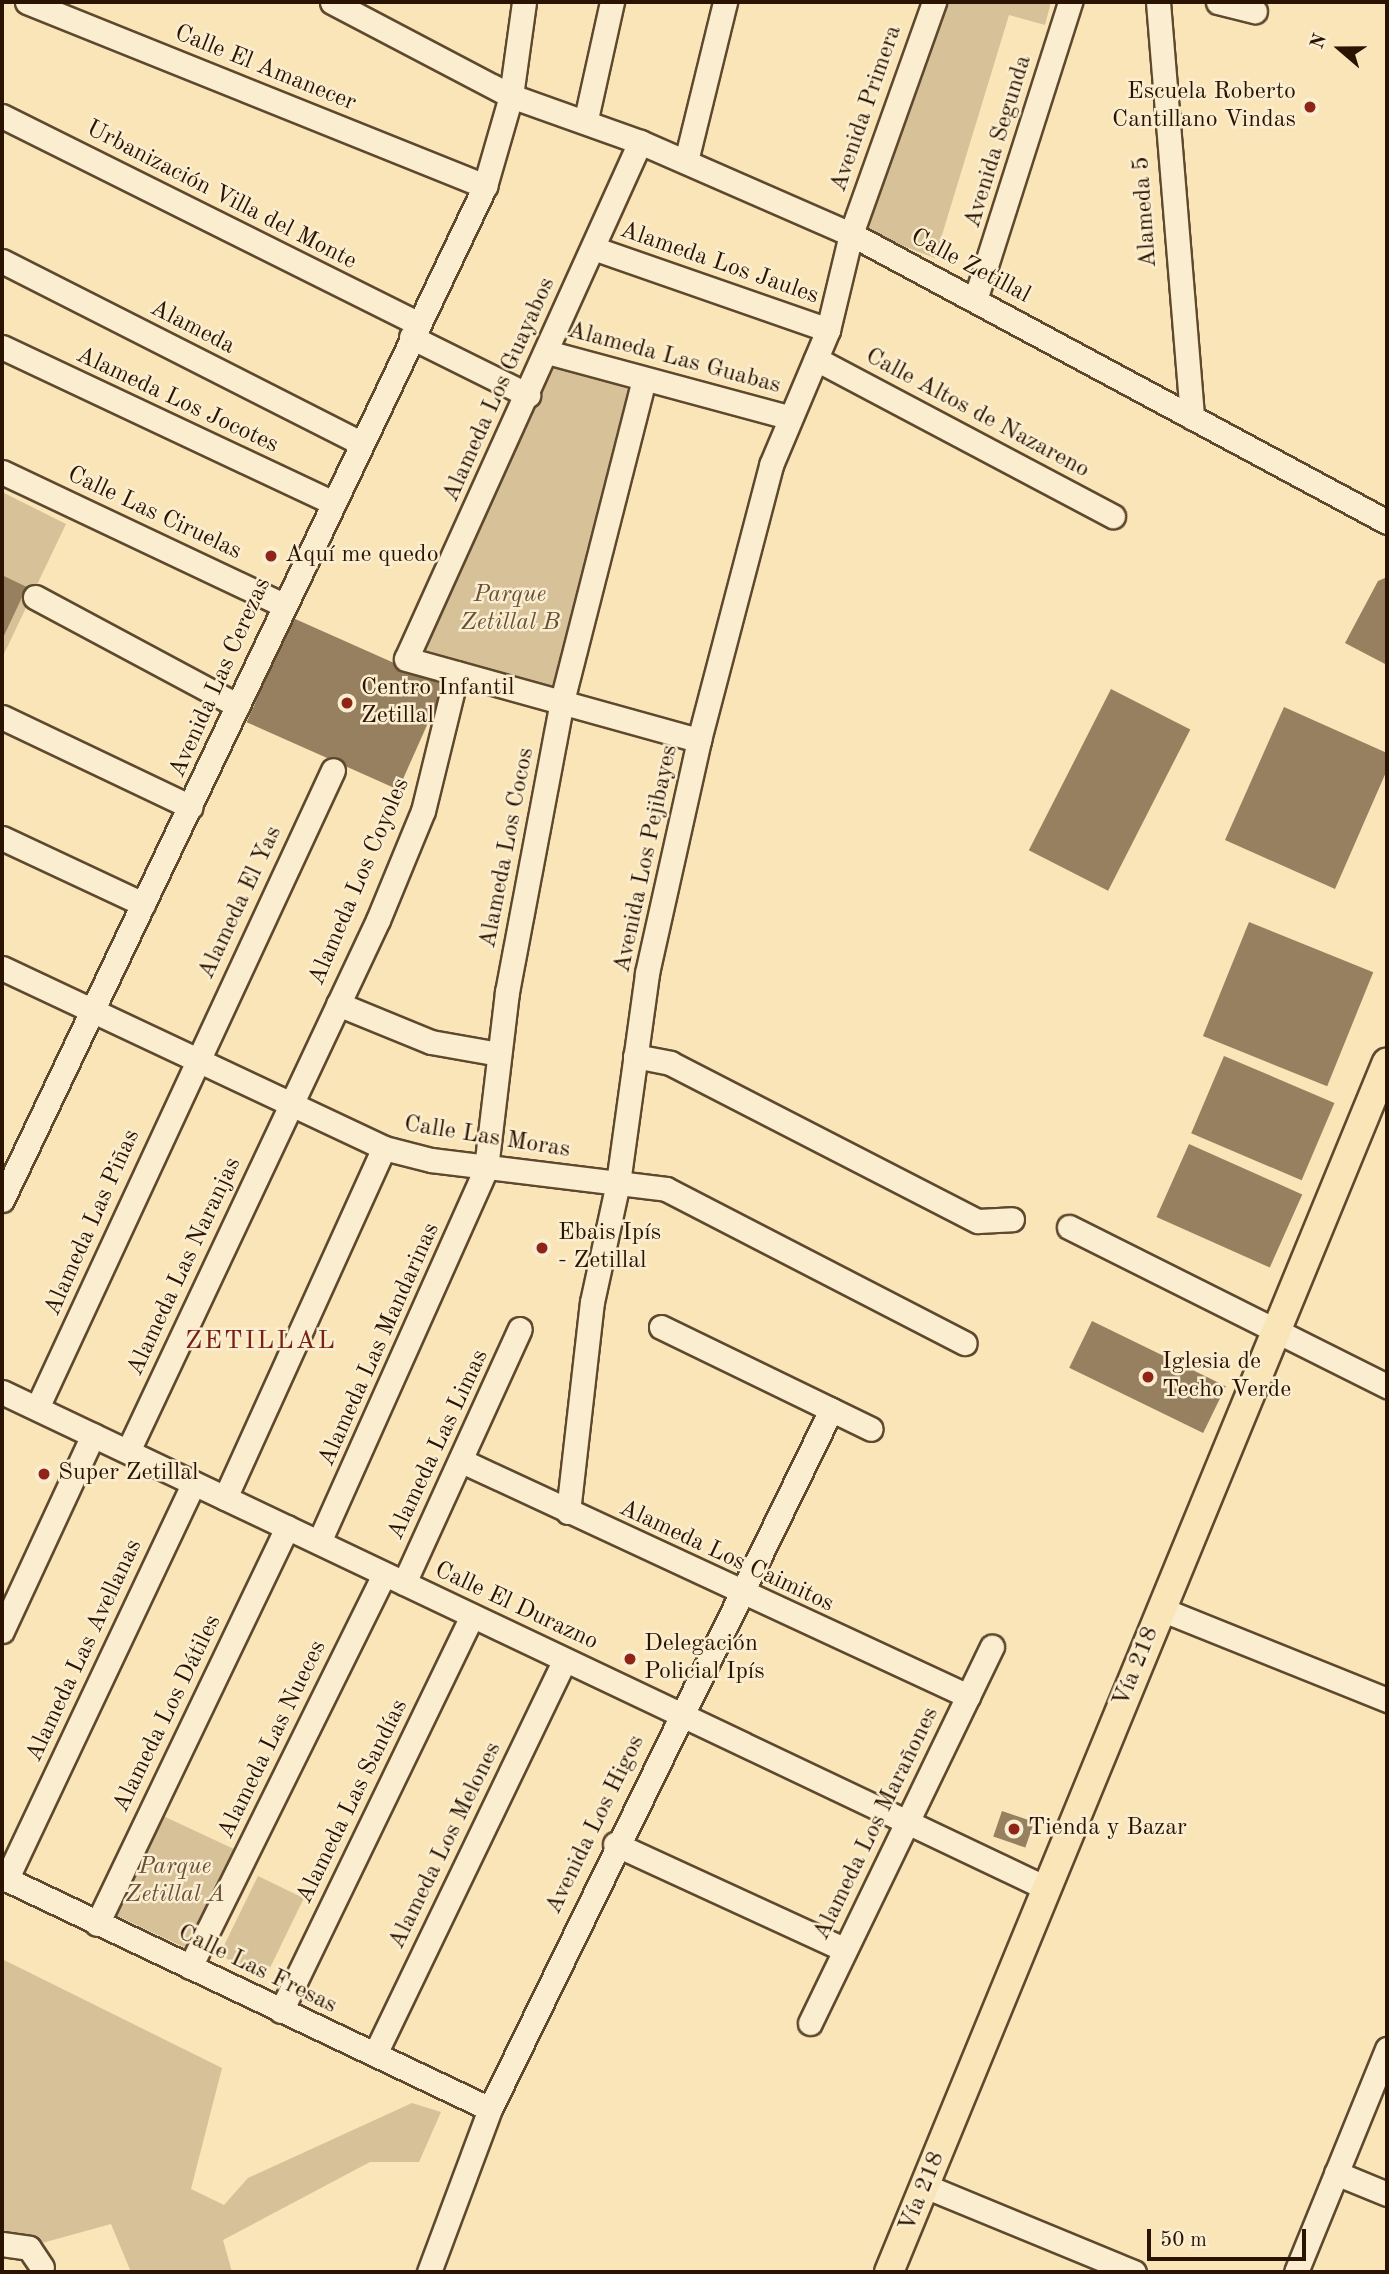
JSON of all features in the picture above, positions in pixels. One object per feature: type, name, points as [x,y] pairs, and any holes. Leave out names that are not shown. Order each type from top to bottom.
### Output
[{"type":"main road","name":"Vía 218","points":[[889,2272],[1387,1062]]},
{"type":"street","name":"Calle El Amanecer","points":[[27,2],[485,186]]},
{"type":"street","points":[[332,2],[511,96]]},
{"type":"street","name":"Avenida Las Cerezas","points":[[2,1200],[191,807],[330,501],[485,186],[511,96],[524,2]]},
{"type":"street","points":[[586,120],[612,2]]},
{"type":"street","points":[[686,161],[725,2]]},
{"type":"street","name":"Avenida Primera","points":[[851,234],[934,2]]},
{"type":"street","name":"Avenida Segunda","points":[[976,298],[1070,2]]},
{"type":"street","name":"Alameda 5","points":[[1158,2],[1192,418]]},
{"type":"street","points":[[1217,2],[1255,11]]},
{"type":"street","name":"Calle Zetillal","points":[[511,96],[586,120],[851,234],[976,298],[1387,522]]},
{"type":"street","name":"Urbanización Villa del Monte","points":[[2,116],[414,330],[528,395]]},
{"type":"street","name":"Alameda Los Guayabos","points":[[457,673],[407,659],[640,142]]},
{"type":"street","name":"Avenida Los Pejibayes","points":[[568,1512],[592,1302],[618,1183],[635,1056],[699,740],[788,417],[817,359],[828,330],[851,234]]},
{"type":"street","name":"Alameda Los Jaules","points":[[593,248],[828,330]]},
{"type":"street","name":"Alameda","points":[[2,261],[359,442]]},
{"type":"street","name":"Alameda Los Jocotes","points":[[2,347],[330,501]]},
{"type":"street","name":"Alameda Las Guabas","points":[[547,352],[788,417]]},
{"type":"street","name":"Calle Altos de Nazareno","points":[[817,359],[1113,516]]},
{"type":"street","name":"Alameda Los Cocos","points":[[486,1168],[499,1054],[562,701],[645,379]]},
{"type":"street","name":"Calle Las Ciruelas","points":[[2,472],[283,605]]},
{"type":"street","points":[[35,597],[238,706]]},
{"type":"street","points":[[457,673],[699,740]]},
{"type":"street","name":"Alameda Los Coyoles","points":[[289,1104],[338,1004],[423,811],[457,673]]},
{"type":"street","points":[[2,718],[191,807]]},
{"type":"street","name":"Alameda El Yas","points":[[196,1059],[333,770]]},
{"type":"street","points":[[2,838],[143,904]]},
{"type":"street","name":"Calle Las Moras","points":[[2,968],[384,1148],[486,1168],[666,1189],[965,1343]]},
{"type":"street","points":[[338,1004],[431,1042],[499,1054]]},
{"type":"street","points":[[635,1056],[670,1063],[978,1221],[1012,1219]]},
{"type":"street","name":"Alameda Las Piñas","points":[[37,1408],[196,1059]]},
{"type":"street","name":"Alameda Las Naranjas","points":[[128,1451],[289,1104]]},
{"type":"street","points":[[225,1498],[384,1148]]},
{"type":"street","name":"Alameda Las Mandarinas","points":[[319,1542],[486,1168]]},
{"type":"street","points":[[1069,1227],[1387,1386]]},
{"type":"street","points":[[661,1327],[871,1429]]},
{"type":"street","name":"Alameda Las Limas","points":[[394,1578],[464,1462],[520,1329]]},
{"type":"street","name":"Calle El Durazno","points":[[2,1392],[1046,1888]]},
{"type":"street","name":"Avenida Los Higos","points":[[429,2272],[490,2109],[678,1713],[831,1410]]},
{"type":"street","points":[[2,1631],[93,1435]]},
{"type":"street","name":"Alameda Los Caimitos","points":[[464,1462],[737,1593],[968,1696]]},
{"type":"street","name":"Alameda Las Avellanas","points":[[4,1878],[194,1483]]},
{"type":"street","name":"Alameda Los Dátiles","points":[[97,1924],[287,1527]]},
{"type":"street","name":"Alameda Las Nueces","points":[[190,1967],[394,1578]]},
{"type":"street","points":[[1161,1609],[1387,1700]]},
{"type":"street","name":"Alameda Las Sandías","points":[[281,2011],[472,1616]]},
{"type":"street","name":"Alameda Los Marañones","points":[[810,2023],[992,1647]]},
{"type":"street","name":"Alameda Los Melones","points":[[375,2054],[565,1660]]},
{"type":"street","points":[[615,1844],[845,1950]]},
{"type":"street","name":"Calle Las Fresas","points":[[4,1878],[490,2109]]},
{"type":"street","points":[[1296,2272],[1387,2049]]},
{"type":"street","points":[[1336,2173],[1387,2194]]},
{"type":"street","points":[[925,2186],[1134,2272]]},
{"type":"street","points":[[2,2244],[29,2248],[42,2267]]},
{"type":"green space","points":[[945,2],[1051,2],[1045,25],[1009,15],[935,258],[861,230]]},
{"type":"green space","name":"Parque Zetillal B","points":[[557,362],[635,385],[553,688],[422,649]]},
{"type":"green space","points":[[2,492],[66,524],[2,658],[2,640],[27,587],[2,575]]},
{"type":"green space","name":"Parque Zetillal A","points":[[161,1815],[234,1849],[188,1949],[115,1915]]},
{"type":"green space","points":[[258,1876],[304,1898],[265,1977],[219,1955]]},
{"type":"green space","points":[[2,1959],[222,2068],[191,2189],[224,2205],[248,2178],[412,2103],[441,2112],[419,2162],[370,2162],[223,2240],[232,2272],[131,2272],[111,2224],[2,2254]]},
{"type":"building","points":[[2,575],[27,587],[2,640]]},
{"type":"building","points":[[1387,577],[1387,665],[1345,643],[1378,581]]},
{"type":"building","name":"Centro Infantil Zetillal","points":[[293,618],[445,686],[398,790],[247,722]]},
{"type":"building","points":[[1111,689],[1190,729],[1108,891],[1029,850]]},
{"type":"building","points":[[1284,707],[1387,753],[1387,770],[1335,889],[1225,840]]},
{"type":"building","points":[[1249,922],[1373,972],[1327,1086],[1203,1036]]},
{"type":"building","points":[[1224,1056],[1334,1103],[1302,1180],[1191,1133]]},
{"type":"building","points":[[1189,1144],[1302,1194],[1270,1268],[1156,1217]]},
{"type":"building","name":"Iglesia de Techo Verde","points":[[1092,1321],[1226,1386],[1203,1433],[1069,1368]]},
{"type":"building","name":"Tienda y Bazar","points":[[1002,1811],[1034,1822],[1025,1848],[993,1837]]},
{"type":"place","name":"Escuela Roberto Cantillano Vindas","points":[[1310,107]]},
{"type":"place","name":"Aquí me quedo","points":[[271,556]]},
{"type":"place","name":"Centro Infantil Zetillal","points":[[347,703]]},
{"type":"place","name":"Ebais Ipís - Zetillal","points":[[542,1248]]},
{"type":"place","name":"Iglesia de Techo Verde","points":[[1148,1377]]},
{"type":"place","name":"Super Zetillal","points":[[44,1474]]},
{"type":"place","name":"Delegación Policial Ipís","points":[[630,1659]]},
{"type":"place","name":"Tienda y Bazar","points":[[1014,1829]]},
{"type":"district","name":"ZETILLAL","points":[[261,1342]]}]
